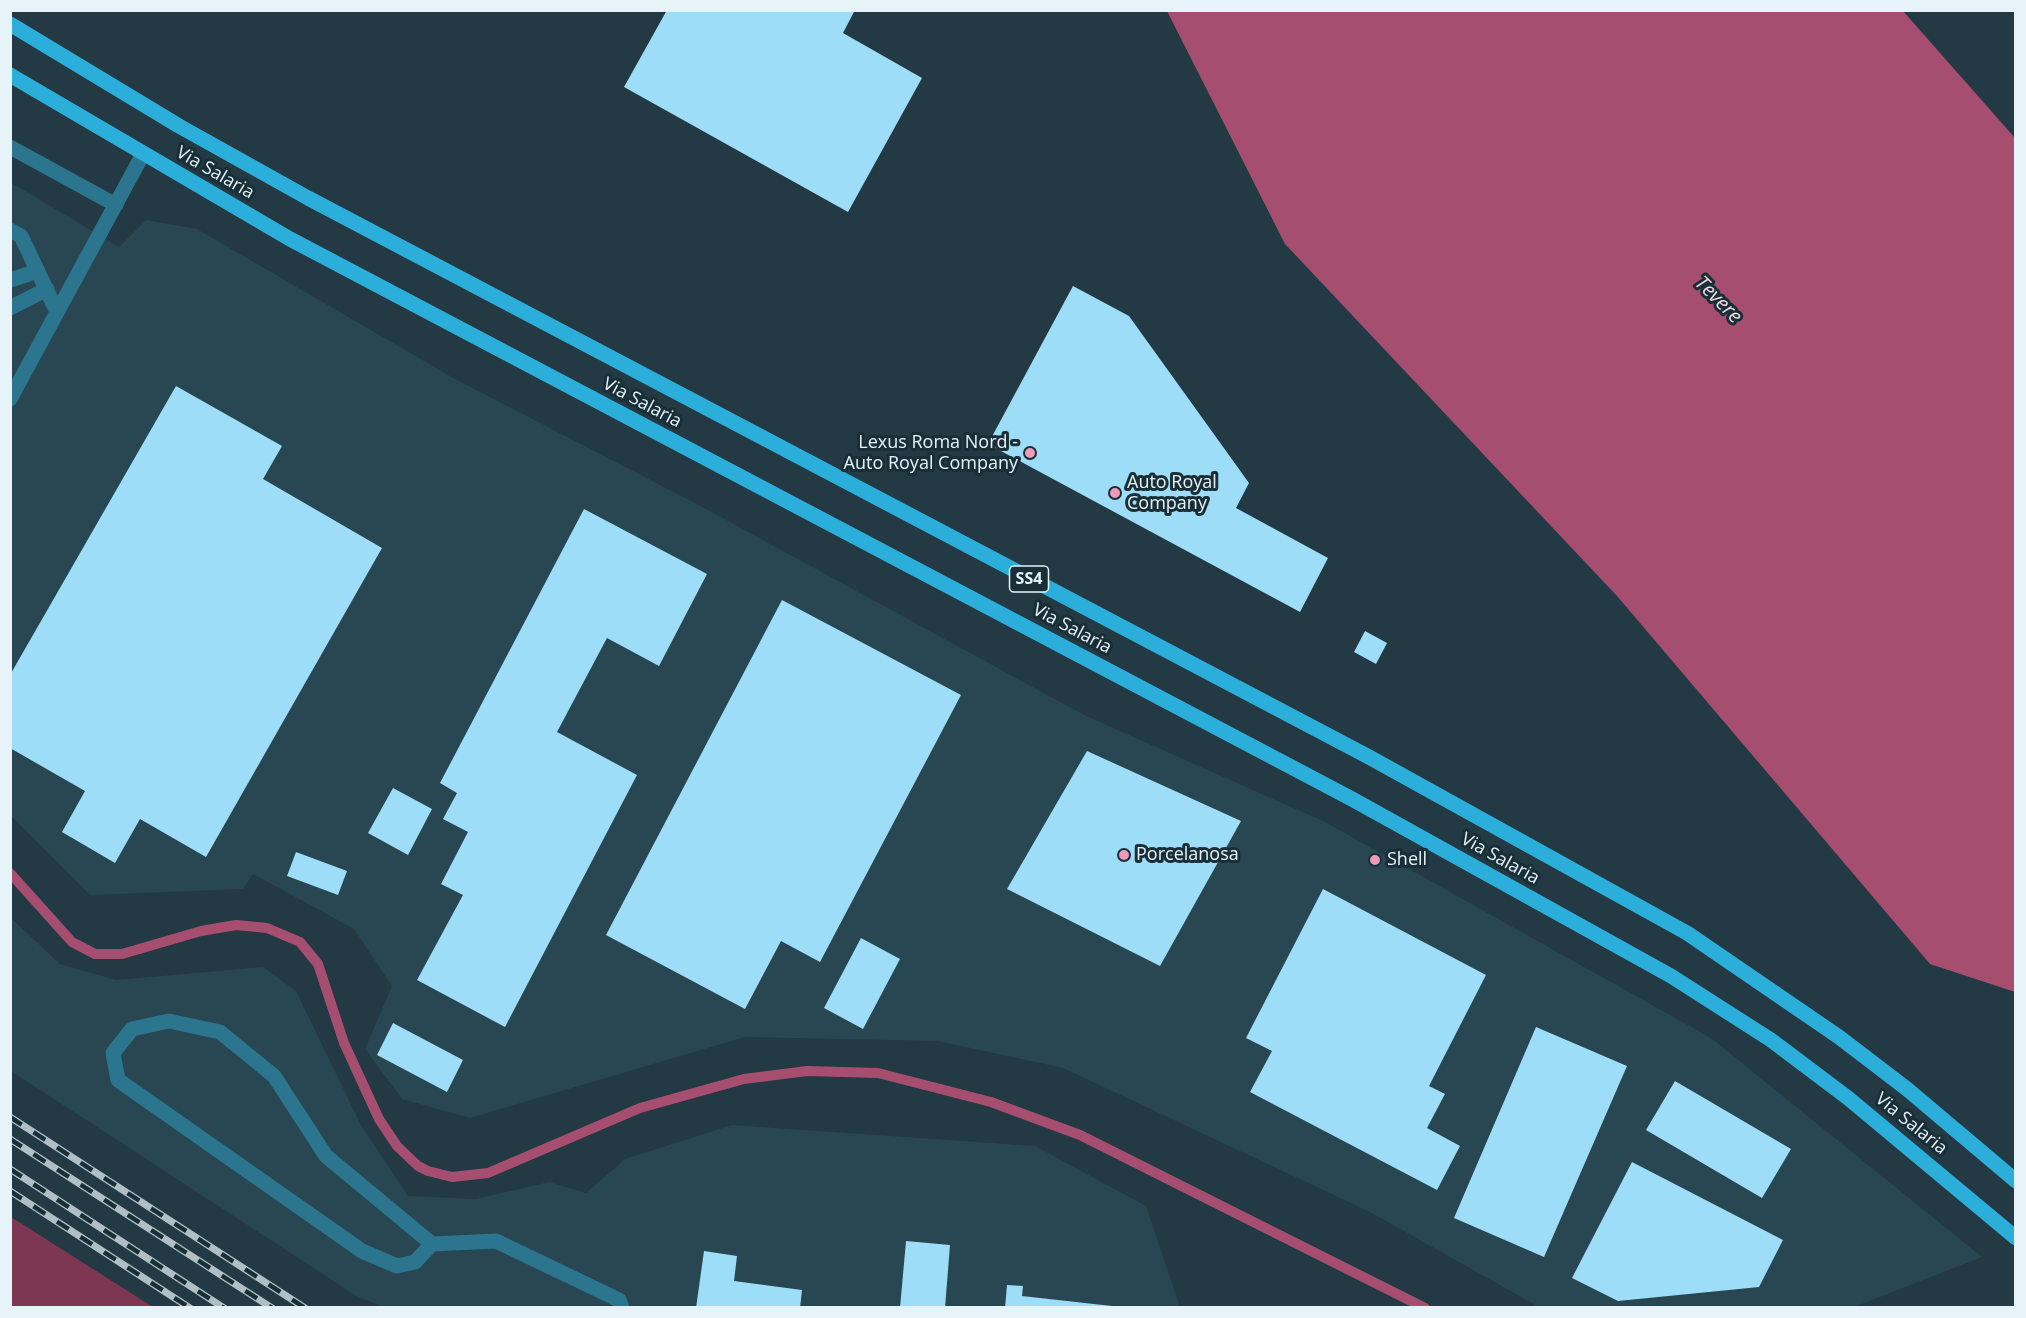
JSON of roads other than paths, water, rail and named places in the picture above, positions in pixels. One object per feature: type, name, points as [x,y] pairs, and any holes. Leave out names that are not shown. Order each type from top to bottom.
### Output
[{"type":"main road","name":"Via Salaria","points":[[10,24],[180,126],[308,198],[1369,757],[1687,933],[1839,1036],[1916,1096],[2016,1181]]},
{"type":"main road","name":"Via Salaria","points":[[10,75],[290,239],[1352,799],[1671,976],[1729,1012],[1848,1098],[2012,1235]]},
{"type":"street","points":[[10,147],[116,205]]},
{"type":"street","points":[[10,399],[143,154]]},
{"type":"street","points":[[10,230],[21,236],[57,312]]},
{"type":"street","points":[[10,280],[38,271]]},
{"type":"street","points":[[10,309],[47,289]]},
{"type":"street","points":[[432,1244],[415,1263],[397,1266],[362,1251],[118,1080],[114,1053],[132,1029],[169,1020],[220,1032],[274,1076],[326,1156],[432,1244],[496,1241],[620,1304]]},
{"type":"water","name":"Tevere","points":[[1167,11],[1903,11],[2015,138],[2015,992],[1930,964],[1617,596],[1285,244]]},
{"type":"waterway","points":[[10,873],[72,942],[95,954],[122,954],[201,931],[236,925],[267,928],[300,942],[318,964],[344,1043],[379,1119],[397,1146],[418,1166],[428,1171],[452,1177],[488,1173],[640,1108],[744,1079],[807,1071],[878,1073],[991,1102],[1080,1135],[1425,1308]]},
{"type":"railway","points":[[10,1117],[305,1308]]},
{"type":"railway","points":[[10,1139],[272,1308]]},
{"type":"railway","points":[[10,1169],[224,1308]]},
{"type":"railway","points":[[10,1191],[190,1308]]},
{"type":"place","name":"Lexus Roma Nord - Auto Royal Company","points":[[1030,453]]},
{"type":"place","name":"Auto Royal Company","points":[[1115,493]]},
{"type":"place","name":"Porcelanosa","points":[[1124,855]]},
{"type":"place","name":"Shell","points":[[1375,860]]}]
